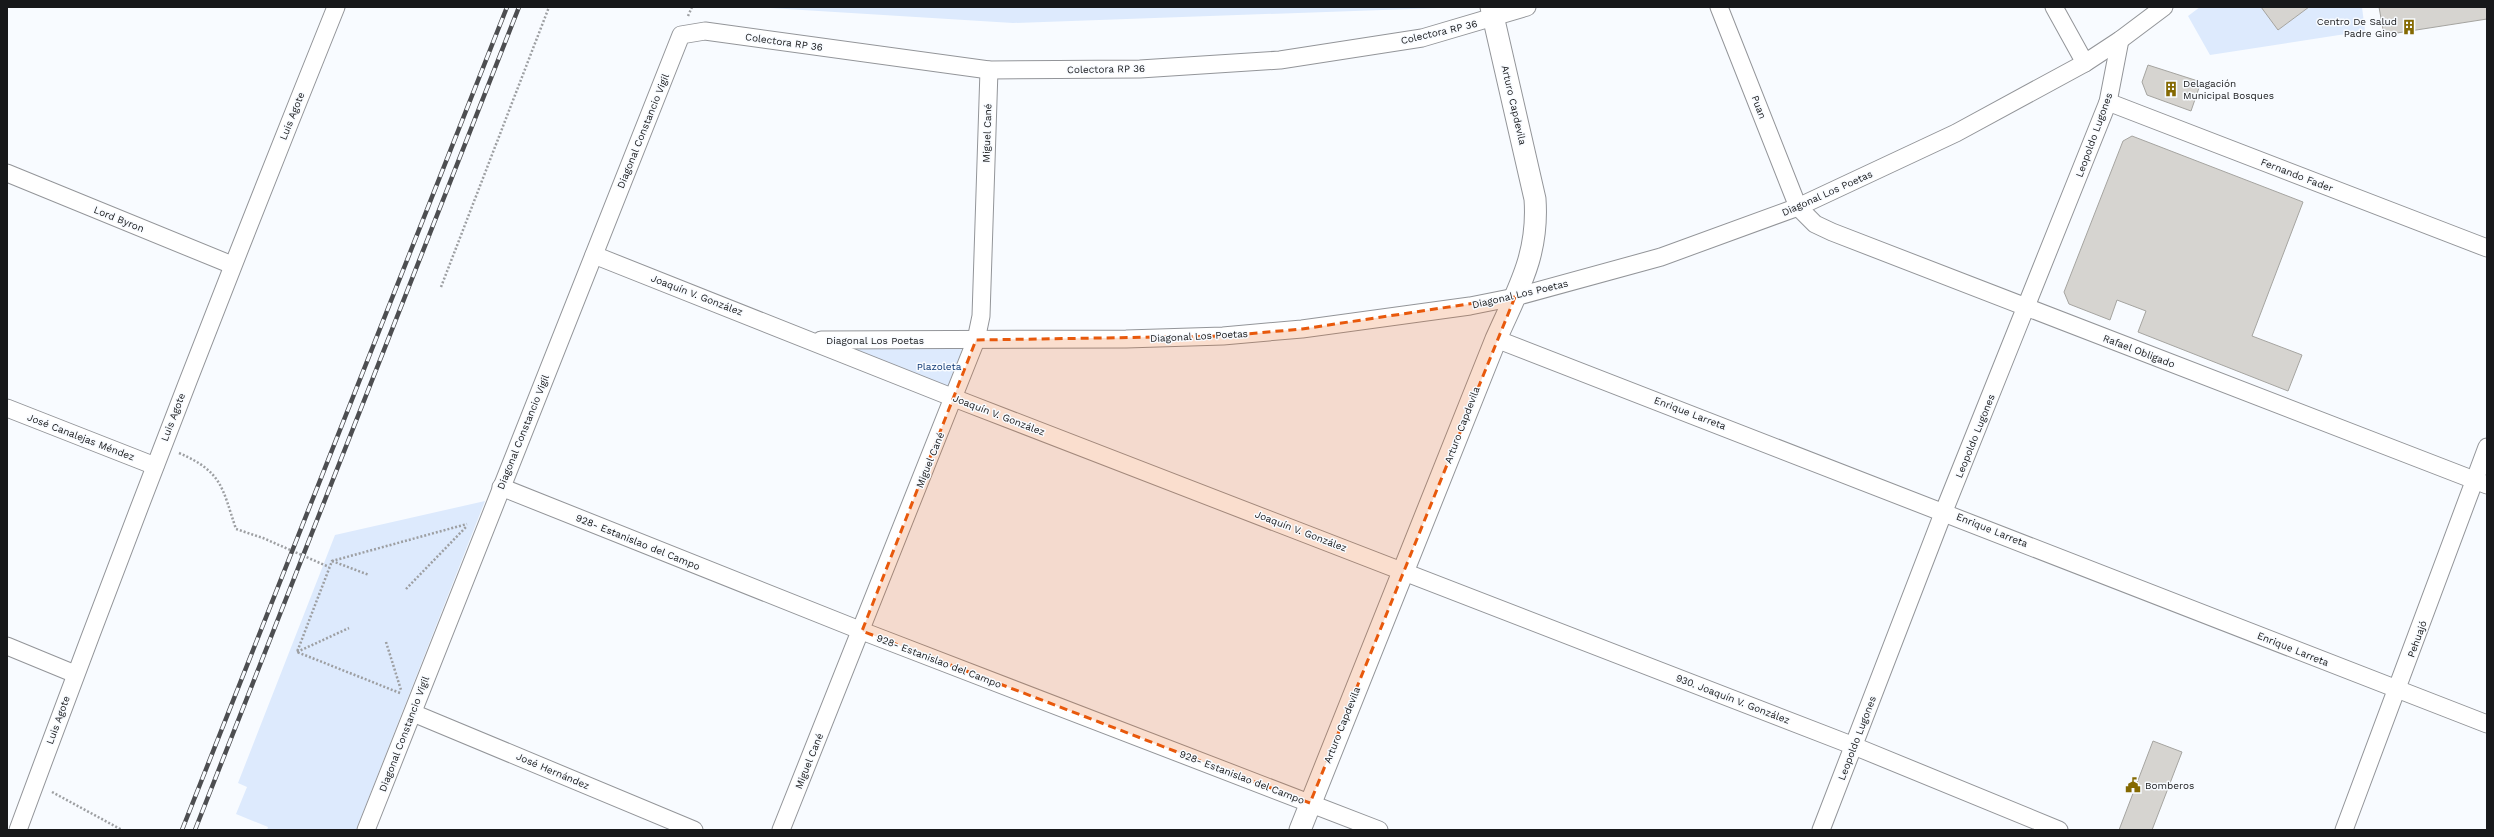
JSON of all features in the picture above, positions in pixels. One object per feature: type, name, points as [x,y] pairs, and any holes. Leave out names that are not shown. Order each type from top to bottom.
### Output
[{"type":"street","name":"Luis Agote","points":[[18,830],[75,674],[162,445],[232,265],[336,7]]},
{"type":"street","name":"Colectora RP 36","points":[[681,35],[705,31],[988,70],[1140,69],[1280,60],[1422,38],[1492,13],[1527,7]]},
{"type":"street","name":"Puan","points":[[1719,7],[1798,207]]},
{"type":"street","points":[[2054,7],[2085,63]]},
{"type":"street","name":"Diagonal Los Poetas","points":[[813,340],[1126,339],[1223,336],[1302,329],[1470,306],[1515,297],[1661,257],[1798,207],[1956,133],[2085,63],[2120,40],[2164,7]]},
{"type":"street","name":"Arturo Capdevila","points":[[1300,830],[1496,339],[1530,261],[1534,242],[1535,199],[1492,13]]},
{"type":"street","name":"Diagonal Constancio Vigil","points":[[366,830],[681,35]]},
{"type":"street","name":"Leopoldo Lugones","points":[[1821,830],[1944,511],[2027,308],[2108,102],[2120,40]]},
{"type":"street","name":"Miguel Cané","points":[[781,830],[862,631],[976,340],[981,316],[988,70]]},
{"type":"street","name":"Fernando Fader","points":[[2108,102],[2487,248]]},
{"type":"street","name":"Lord Byron","points":[[7,173],[232,265]]},
{"type":"street","name":"Rafael Obligado","points":[[1798,207],[1815,224],[1832,232],[2481,482]]},
{"type":"street","name":"Joaquín V. González","points":[[594,255],[813,340],[954,398],[1404,572]]},
{"type":"street","name":"Enrique Larreta","points":[[1496,339],[1944,511],[2487,724]]},
{"type":"street","name":"José Canalejas Méndez","points":[[7,408],[154,466]]},
{"type":"street","name":"Pehuajó","points":[[2344,830],[2481,482],[2487,447]]},
{"type":"street","name":"928- Estanislao del Campo","points":[[501,487],[862,631],[1379,830]]},
{"type":"street","name":"930. Joaquín V. González","points":[[1404,572],[1854,746],[2059,830]]},
{"type":"street","points":[[7,646],[75,674]]},
{"type":"street","name":"José Hernández","points":[[413,713],[694,830]]},
{"type":"path","points":[[440,287],[549,7]]},
{"type":"path","points":[[162,445],[200,462],[215,476],[225,493],[236,529],[263,538],[329,567]]},
{"type":"path","points":[[296,652],[332,561],[469,524],[406,589]]},
{"type":"path","points":[[332,561],[369,575]]},
{"type":"path","points":[[296,652],[349,628]]},
{"type":"path","points":[[296,652],[402,694],[386,642]]},
{"type":"path","points":[[52,792],[122,830]]},
{"type":"highlighted area","points":[[1515,297],[1310,803],[862,631],[976,340],[1223,336],[1302,329]]},
{"type":"green space","points":[[755,7],[1467,7],[1013,23]]},
{"type":"green space","points":[[2200,7],[2263,7],[2278,30],[2309,7],[2362,7],[2365,31],[2210,55],[2188,16]]},
{"type":"green space","name":"Plazoleta","points":[[833,344],[962,349],[950,391]]},
{"type":"green space","points":[[485,501],[356,830],[267,830],[268,827],[236,814],[247,787],[238,783],[335,535]]},
{"type":"building","points":[[2261,7],[2309,7],[2278,30]]},
{"type":"building","name":"Centro De Salud Padre Gino","points":[[2379,7],[2487,7],[2487,19],[2384,35]]},
{"type":"building","name":"Delagación Municipal Bosques","points":[[2148,65],[2201,82],[2191,111],[2147,95],[2142,82]]},
{"type":"building","points":[[2132,136],[2303,202],[2252,336],[2302,355],[2288,391],[2138,332],[2146,311],[2117,300],[2110,320],[2069,304],[2064,292],[2123,141]]},
{"type":"building","points":[[2153,741],[2182,752],[2152,830],[2119,830]]},
{"type":"railway","points":[[182,830],[507,7]]},
{"type":"railway","points":[[195,830],[519,7]]},
{"type":"place","name":"Centro De Salud Padre Gino","points":[[2409,27]]},
{"type":"place","name":"Delagación Municipal Bosques","points":[[2171,89]]},
{"type":"place","name":"Bomberos","points":[[2133,785]]}]
